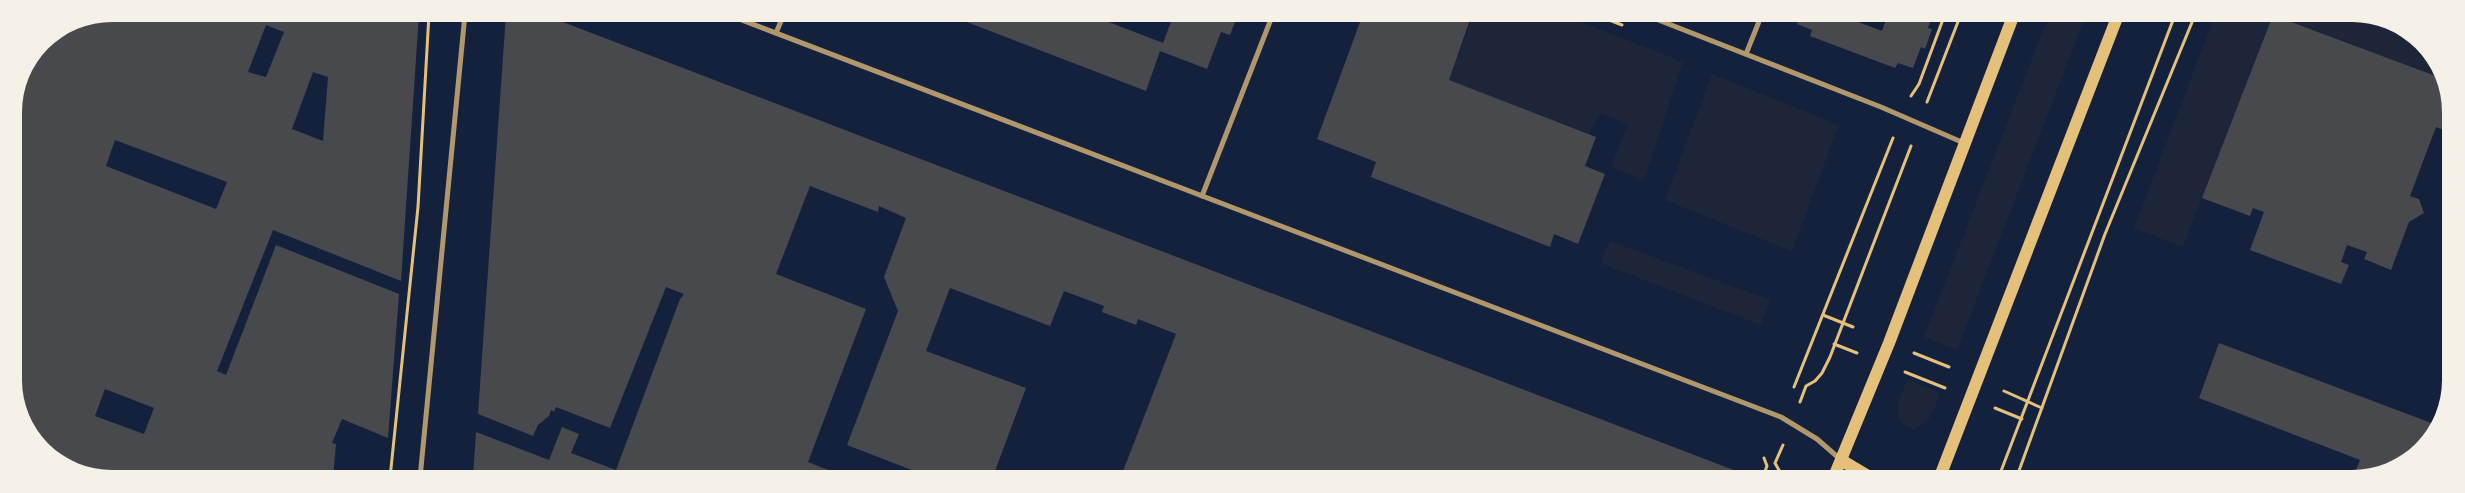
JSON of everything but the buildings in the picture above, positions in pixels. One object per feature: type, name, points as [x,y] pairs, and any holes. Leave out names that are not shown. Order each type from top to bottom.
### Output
[{"type":"main road","points":[[1837,470],[1881,362],[2011,22]]},
{"type":"main road","points":[[1942,470],[2115,22]]},
{"type":"main road","points":[[1841,460],[1851,470]]},
{"type":"main road","points":[[1841,460],[1858,470]]},
{"type":"street","points":[[1202,196],[1270,22]]},
{"type":"street","points":[[1664,22],[1964,143]]},
{"type":"street","points":[[1746,54],[1759,22]]},
{"type":"street","points":[[421,470],[464,23]]},
{"type":"street","points":[[749,23],[1781,417],[1816,439],[1841,460]]},
{"type":"street","points":[[776,33],[780,23]]},
{"type":"path","points":[[1908,100],[1920,84],[1942,22]]},
{"type":"path","points":[[1927,102],[1958,22]]},
{"type":"path","points":[[2002,470],[2172,22]]},
{"type":"path","points":[[2019,470],[2105,234],[2192,22]]},
{"type":"path","points":[[391,470],[418,207],[428,23]]},
{"type":"path","points":[[1794,387],[1895,133]]},
{"type":"path","points":[[1806,386],[1815,381],[1822,372],[1911,144]]},
{"type":"path","points":[[1823,315],[1853,328]]},
{"type":"path","points":[[1834,344],[2022,419]]},
{"type":"path","points":[[1914,353],[1948,367]]},
{"type":"path","points":[[2004,391],[2042,408]]},
{"type":"path","points":[[1764,458],[1767,466],[1765,470]]},
{"type":"path","points":[[1775,463],[1779,470]]},
{"type":"shaded area","points":[[1471,22],[1582,22],[1683,62],[1644,180],[1611,167],[1628,124],[1600,113],[1589,134],[1449,80]]},
{"type":"shaded area","points":[[2046,22],[2083,22],[1957,350],[1924,337]]},
{"type":"shaded area","points":[[2212,22],[2270,22],[2183,247],[2134,228]]},
{"type":"shaded area","points":[[2294,22],[2353,22],[2387,29],[2412,45],[2424,58],[2435,76]]},
{"type":"shaded area","points":[[1712,74],[1839,125],[1792,251],[1665,200]]},
{"type":"shaded area","points":[[1610,241],[1770,300],[1761,325],[1600,263]]},
{"type":"shaded area","points":[[1908,379],[1939,393],[1931,415],[1924,423],[1913,429],[1900,420],[1898,414],[1899,401]]}]
